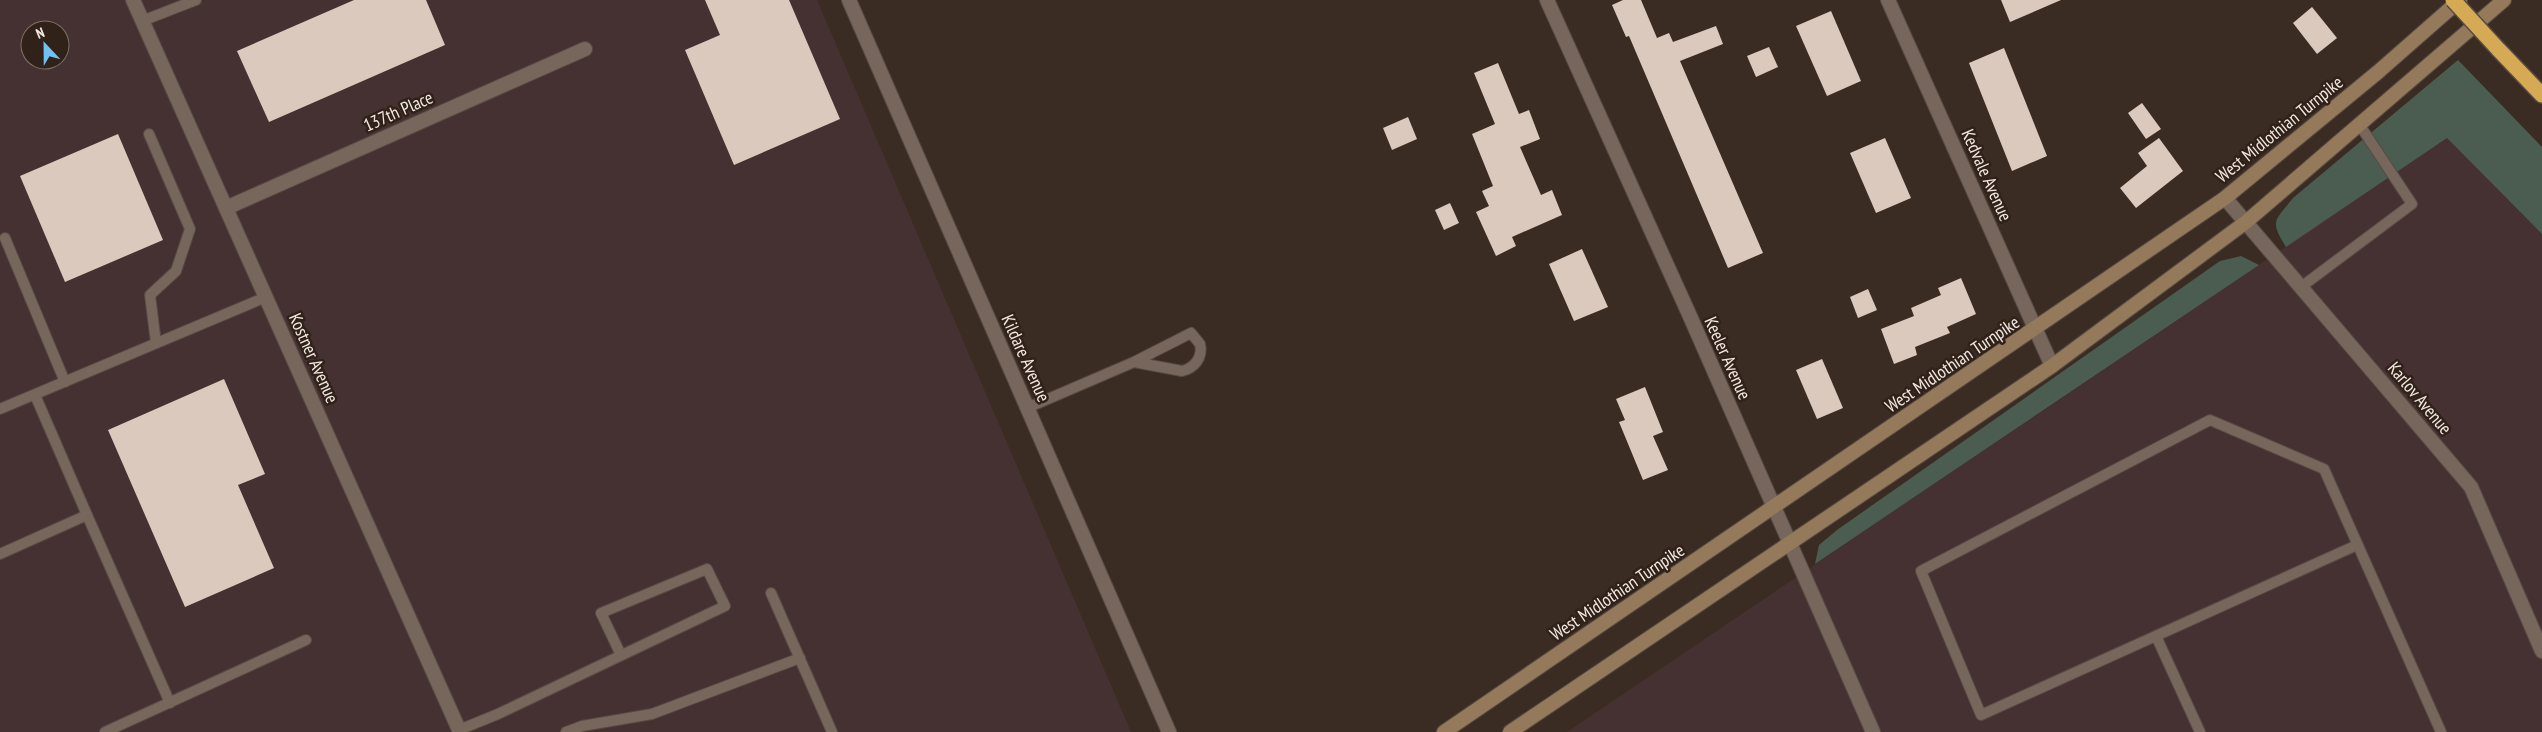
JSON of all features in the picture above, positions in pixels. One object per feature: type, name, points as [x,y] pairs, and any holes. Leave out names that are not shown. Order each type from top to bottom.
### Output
[{"type":"highway","points":[[2453,0],[2542,94]]},
{"type":"main road","name":"West Midlothian Turnpike","points":[[1444,732],[2035,330],[2225,198],[2378,72],[2460,0]]},
{"type":"main road","points":[[1510,732],[2052,366],[2246,222],[2504,0]]},
{"type":"street","name":"Kostner Avenue","points":[[133,0],[460,731]]},
{"type":"street","name":"Kildare Avenue","points":[[849,0],[1169,732]]},
{"type":"street","name":"Keeler Avenue","points":[[1547,0],[1872,732]]},
{"type":"street","name":"Kedvale Avenue","points":[[1888,0],[2052,366]]},
{"type":"street","name":"137th Place","points":[[226,208],[585,49]]},
{"type":"street","name":"Karlov Avenue","points":[[2225,198],[2471,487],[2542,651]]},
{"type":"lane","points":[[142,20],[196,0]]},
{"type":"lane","points":[[2301,287],[2412,204],[2359,124]]},
{"type":"lane","points":[[150,134],[190,229],[176,271],[150,295],[156,344]]},
{"type":"lane","points":[[4,238],[65,382]]},
{"type":"lane","points":[[0,409],[266,297]]},
{"type":"lane","points":[[1027,408],[1134,362],[1191,333],[1200,344],[1200,356],[1188,370],[1182,371],[1134,362]]},
{"type":"lane","points":[[35,395],[170,703]]},
{"type":"lane","points":[[2357,545],[1981,715],[1921,571],[2210,420],[2324,469],[2441,732]]},
{"type":"lane","points":[[0,554],[87,515]]},
{"type":"lane","points":[[460,731],[725,606],[707,569],[601,613],[621,655]]},
{"type":"lane","points":[[771,593],[832,732]]},
{"type":"lane","points":[[2156,636],[2200,732]]},
{"type":"lane","points":[[105,732],[306,640]]},
{"type":"lane","points":[[566,732],[582,726],[652,714],[800,658]]},
{"type":"shaded area","points":[[0,0],[817,0],[1131,732],[0,732]]},
{"type":"shaded area","points":[[2447,138],[2542,234],[2542,732],[1567,732]]},
{"type":"green space","points":[[2458,60],[2542,147],[2542,234],[2447,138],[2286,247],[2277,231],[2276,221],[2293,198]]},
{"type":"green space","points":[[2241,256],[2259,265],[1815,564],[1819,545],[1837,530],[2220,261]]},
{"type":"building","points":[[354,0],[426,0],[445,45],[269,122],[237,51]]},
{"type":"building","points":[[705,0],[789,0],[840,119],[734,165],[685,50],[720,35]]},
{"type":"building","points":[[1623,0],[1641,0],[1657,38],[1669,33],[1673,42],[1716,26],[1723,44],[1680,61],[1763,253],[1728,268],[1629,36],[1626,37],[1612,5]]},
{"type":"building","points":[[2001,0],[2061,0],[2010,22]]},
{"type":"building","points":[[2312,7],[2337,38],[2317,54],[2293,23]]},
{"type":"building","points":[[1831,11],[1861,81],[1827,96],[1796,26]]},
{"type":"building","points":[[1769,47],[1778,67],[1756,77],[1747,56]]},
{"type":"building","points":[[2004,48],[2047,156],[2012,171],[1969,63]]},
{"type":"building","points":[[1498,63],[1519,114],[1529,110],[1540,139],[1520,147],[1541,195],[1552,190],[1562,215],[1512,237],[1516,246],[1496,256],[1476,212],[1489,206],[1482,191],[1493,186],[1472,134],[1495,124],[1474,73]]},
{"type":"building","points":[[2142,103],[2161,129],[2146,139],[2128,113]]},
{"type":"building","points":[[1408,117],[1417,139],[1392,150],[1383,128]]},
{"type":"building","points":[[118,134],[163,240],[65,282],[20,176]]},
{"type":"building","points":[[1885,138],[1911,198],[1876,213],[1850,153]]},
{"type":"building","points":[[2159,138],[2183,171],[2136,208],[2120,188],[2147,166],[2138,153]]},
{"type":"building","points":[[1450,203],[1459,223],[1444,230],[1435,210]]},
{"type":"building","points":[[1582,249],[1608,307],[1574,321],[1549,264]]},
{"type":"building","points":[[1961,278],[1976,314],[1947,327],[1950,333],[1915,347],[1917,355],[1894,364],[1881,329],[1914,316],[1911,308],[1941,295],[1938,288]]},
{"type":"building","points":[[1868,289],[1877,310],[1858,318],[1850,297]]},
{"type":"building","points":[[1822,359],[1843,408],[1817,419],[1796,370]]},
{"type":"building","points":[[224,379],[265,474],[238,485],[274,568],[185,607],[108,430]]},
{"type":"building","points":[[1645,387],[1663,432],[1653,436],[1668,470],[1643,480],[1619,422],[1625,420],[1616,399]]}]
